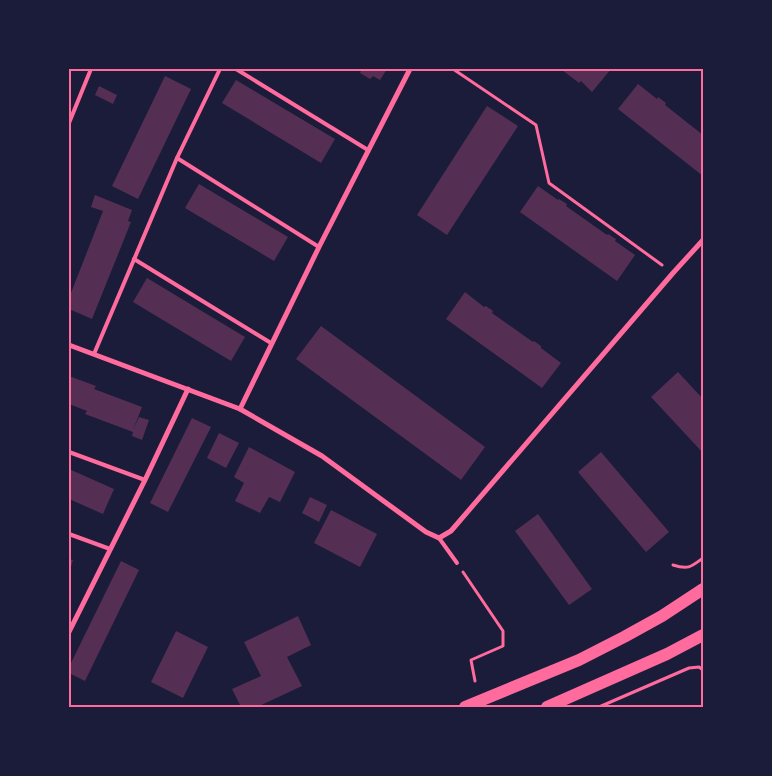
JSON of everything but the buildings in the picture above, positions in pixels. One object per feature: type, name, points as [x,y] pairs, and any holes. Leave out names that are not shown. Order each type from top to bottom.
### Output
[{"type":"main road","points":[[465,707],[586,656],[662,616],[703,589]]},
{"type":"main road","points":[[547,707],[667,654],[703,635]]},
{"type":"street","points":[[240,408],[319,247],[410,69]]},
{"type":"street","points":[[69,345],[240,408],[322,456],[426,532],[439,538],[451,531],[703,240]]},
{"type":"street","points":[[69,632],[188,389]]},
{"type":"lane","points":[[69,123],[91,69]]},
{"type":"lane","points":[[94,354],[177,158],[220,69]]},
{"type":"lane","points":[[236,69],[368,150]]},
{"type":"lane","points":[[69,108],[74,111]]},
{"type":"lane","points":[[177,158],[319,247]]},
{"type":"lane","points":[[134,259],[271,343]]},
{"type":"lane","points":[[69,452],[144,480]]},
{"type":"lane","points":[[69,534],[110,549]]},
{"type":"lane","points":[[439,538],[457,563]]},
{"type":"path","points":[[453,69],[536,125],[549,183],[673,273]]},
{"type":"path","points":[[673,566],[683,568],[692,566],[703,558]]},
{"type":"path","points":[[457,563],[503,631],[503,646],[471,660],[475,681]]},
{"type":"path","points":[[600,707],[688,668],[699,667],[703,670]]}]
